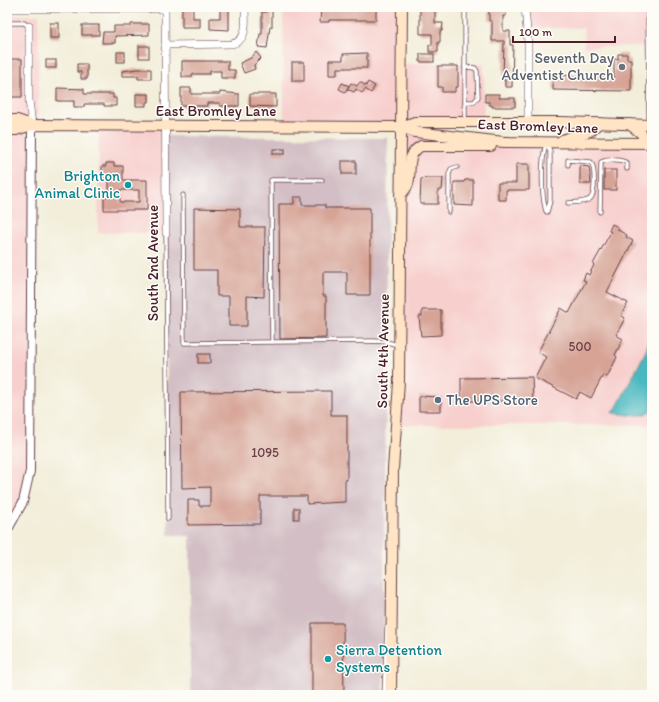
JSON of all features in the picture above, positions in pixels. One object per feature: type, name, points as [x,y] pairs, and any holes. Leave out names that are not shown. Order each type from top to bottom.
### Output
[{"type":"main road","name":"South 4th Avenue","points":[[391,695],[393,469],[399,346],[402,7]]},
{"type":"main road","points":[[7,120],[17,120],[32,125]]},
{"type":"main road","name":"East Bromley Lane","points":[[401,127],[415,122],[528,122],[650,125]]},
{"type":"main road","points":[[551,143],[590,131],[599,123]]},
{"type":"main road","points":[[629,124],[650,141]]},
{"type":"main road","name":"East Bromley Lane","points":[[32,125],[401,127],[415,132],[504,142],[551,143],[650,141]]},
{"type":"main road","points":[[7,130],[16,130],[32,125]]},
{"type":"main road","points":[[400,195],[408,186],[410,156],[421,146],[494,146],[504,142]]},
{"type":"street","points":[[165,45],[229,44],[238,42],[244,35],[245,7]]},
{"type":"street","points":[[525,7],[528,43],[528,122]]},
{"type":"street","points":[[7,9],[165,8]]},
{"type":"street","name":"South 2nd Avenue","points":[[165,8],[166,233]]},
{"type":"street","points":[[7,531],[23,502],[30,471],[32,125],[29,100],[29,26]]},
{"type":"lane","points":[[465,7],[465,122]]},
{"type":"lane","points":[[648,7],[650,125]]},
{"type":"lane","points":[[7,23],[24,23],[29,26]]},
{"type":"lane","points":[[465,67],[475,68],[477,71],[478,98],[474,102],[465,102]]},
{"type":"lane","points":[[551,143],[550,201],[547,212],[544,202],[544,152],[551,143]]},
{"type":"lane","points":[[568,165],[568,160],[586,160],[591,162],[594,167],[593,195],[585,201],[568,203]]},
{"type":"lane","points":[[600,212],[602,162],[604,160],[622,160],[627,163],[628,169]]},
{"type":"lane","points":[[449,212],[449,174],[451,169],[457,167]]},
{"type":"lane","points":[[272,342],[271,180],[322,180]]},
{"type":"lane","points":[[183,195],[184,343],[374,341],[387,342],[399,346]]},
{"type":"lane","name":"South 2nd Avenue","points":[[166,233],[168,519]]},
{"type":"lane","points":[[384,695],[388,599],[392,585]]},
{"type":"shaded area","points":[[283,7],[402,7],[402,64],[484,63],[484,122],[402,127],[547,143],[652,143],[652,425],[398,425],[401,127],[284,126]]},
{"type":"shaded area","points":[[525,7],[648,7],[648,46],[584,47],[584,28],[527,28]]},
{"type":"shaded area","points":[[7,15],[39,15],[38,125],[32,125],[29,481],[7,531]]},
{"type":"shaded area","points":[[99,125],[166,126],[166,233],[98,233]]},
{"type":"shaded area","points":[[166,136],[388,138],[383,695],[190,695],[190,536],[168,535]]},
{"type":"water","points":[[649,340],[652,340],[652,409],[639,415],[613,413],[612,412],[616,409],[646,351]]},
{"type":"building","points":[[182,7],[193,7],[193,18],[200,18],[200,27],[182,27]]},
{"type":"building","points":[[220,7],[229,7],[229,30],[210,29],[210,18],[220,18]]},
{"type":"building","points":[[266,7],[272,7],[272,27],[270,27],[267,48],[258,47],[260,34],[262,34],[262,12],[266,12]]},
{"type":"building","points":[[321,7],[376,7],[376,20],[329,20],[329,22],[320,22]]},
{"type":"building","points":[[420,8],[435,8],[435,23],[443,23],[442,31],[440,31],[440,42],[438,42],[438,52],[429,52],[429,45],[432,45],[432,34],[420,34]]},
{"type":"building","points":[[489,8],[506,8],[506,16],[503,16],[503,31],[510,31],[510,45],[513,45],[512,87],[505,87],[505,80],[503,80],[504,41],[492,41],[492,21],[489,21]]},
{"type":"building","points":[[50,23],[59,23],[59,38],[50,38]]},
{"type":"building","points":[[131,24],[149,24],[149,35],[115,36],[115,43],[102,43],[103,32],[114,32],[114,26],[131,26]]},
{"type":"building","points":[[82,25],[99,25],[99,35],[82,35]]},
{"type":"building","points":[[139,46],[149,46],[149,58],[139,58]]},
{"type":"building","points":[[117,52],[125,52],[125,62],[117,62]]},
{"type":"building","points":[[256,52],[261,58],[254,65],[255,69],[244,73],[240,63],[251,58]]},
{"type":"building","points":[[367,53],[367,68],[337,68],[337,75],[329,75],[329,60],[343,60],[343,54]]},
{"type":"building","points":[[420,54],[434,54],[434,62],[420,62]]},
{"type":"building","name":"Seventh Day Adventist Church","points":[[618,54],[627,54],[627,59],[631,59],[631,91],[553,90],[553,75],[614,77],[614,59],[618,59]]},
{"type":"building","points":[[7,59],[22,59],[22,97],[7,97]]},
{"type":"building","points":[[46,60],[56,60],[56,68],[46,68]]},
{"type":"building","points":[[182,61],[228,61],[228,70],[235,70],[235,78],[221,78],[221,71],[210,71],[210,74],[192,74],[192,77],[182,77]]},
{"type":"building","points":[[292,62],[304,62],[304,81],[292,81]]},
{"type":"building","points":[[77,64],[87,64],[87,79],[81,79],[81,72],[77,72]]},
{"type":"building","points":[[438,66],[458,66],[458,87],[455,87],[455,92],[442,92],[442,87],[438,87]]},
{"type":"building","points":[[151,69],[151,79],[138,79],[138,76],[122,76],[122,71]]},
{"type":"building","points":[[360,82],[366,86],[368,82],[375,86],[371,93],[365,89],[362,93],[356,89],[354,92],[347,89],[351,83],[357,86]]},
{"type":"building","points":[[342,83],[349,86],[345,92],[339,89]]},
{"type":"building","points":[[57,88],[84,89],[84,94],[113,94],[113,98],[116,98],[116,106],[104,106],[104,104],[84,104],[84,107],[74,107],[74,101],[57,101]]},
{"type":"building","points":[[181,88],[191,88],[191,94],[220,94],[220,92],[239,94],[239,106],[220,106],[220,103],[207,103],[207,106],[181,106]]},
{"type":"building","points":[[136,94],[149,94],[149,102],[146,102],[146,106],[136,106]]},
{"type":"building","points":[[250,94],[276,94],[276,107],[250,106]]},
{"type":"building","points":[[485,94],[499,94],[499,98],[515,98],[515,107],[492,107],[492,105],[489,105],[489,102],[485,102]]},
{"type":"building","points":[[273,149],[285,149],[285,154],[273,154]]},
{"type":"building","points":[[342,161],[356,161],[356,174],[342,174]]},
{"type":"building","name":"Brighton Animal Clinic","points":[[106,163],[114,163],[114,166],[123,166],[123,180],[147,180],[147,210],[104,210],[104,196],[109,196],[109,178],[102,178],[102,166],[106,166]],"holes":[[[120,190],[139,190],[139,202],[120,202]]]},
{"type":"building","points":[[516,164],[529,164],[529,190],[506,190],[506,200],[498,200],[498,183],[516,183]]},
{"type":"building","points":[[580,166],[589,167],[591,184],[580,184]]},
{"type":"building","points":[[604,170],[616,170],[616,190],[604,190]]},
{"type":"building","points":[[443,178],[442,190],[438,190],[438,204],[420,204],[421,179]]},
{"type":"building","points":[[465,180],[473,180],[473,206],[454,205],[454,182],[464,182]]},
{"type":"building","points":[[294,197],[302,197],[302,205],[325,205],[325,208],[370,208],[370,295],[347,295],[347,272],[323,272],[323,296],[326,296],[326,338],[280,339],[279,204],[294,204]]},
{"type":"building","points":[[194,208],[240,209],[240,227],[265,227],[264,297],[247,296],[247,326],[229,326],[229,296],[217,296],[217,270],[194,270]]},
{"type":"building","points":[[612,224],[618,227],[618,230],[627,235],[626,237],[633,241],[607,292],[628,303],[621,315],[625,318],[616,335],[623,339],[615,355],[617,357],[607,377],[603,375],[591,398],[580,392],[576,399],[535,378],[546,357],[538,352],[561,308],[569,313],[586,281],[583,280],[586,273],[589,275],[594,265],[593,264],[611,232],[609,231]]},
{"type":"building","points":[[422,310],[441,310],[441,335],[421,336],[419,316],[422,316]]},
{"type":"building","points":[[198,354],[210,354],[210,363],[198,363]]},
{"type":"building","points":[[532,377],[533,401],[461,401],[461,378]]},
{"type":"building","points":[[331,391],[331,415],[347,415],[347,480],[345,480],[345,502],[307,504],[307,496],[260,496],[260,524],[188,525],[188,500],[199,500],[199,506],[210,506],[210,487],[182,488],[181,392]]},
{"type":"building","points":[[419,396],[441,397],[441,411],[419,411]]},
{"type":"building","points":[[294,508],[299,508],[299,519],[294,519]]},
{"type":"building","name":"Sierra Detention Systems","points":[[312,623],[343,623],[344,695],[312,695]]},
{"type":"place","name":"Seventh Day Adventist Church","points":[[622,67]]},
{"type":"place","name":"Brighton Animal Clinic","points":[[128,185]]},
{"type":"place","name":"The UPS Store","points":[[438,400]]},
{"type":"place","name":"Sierra Detention Systems","points":[[328,659]]}]
